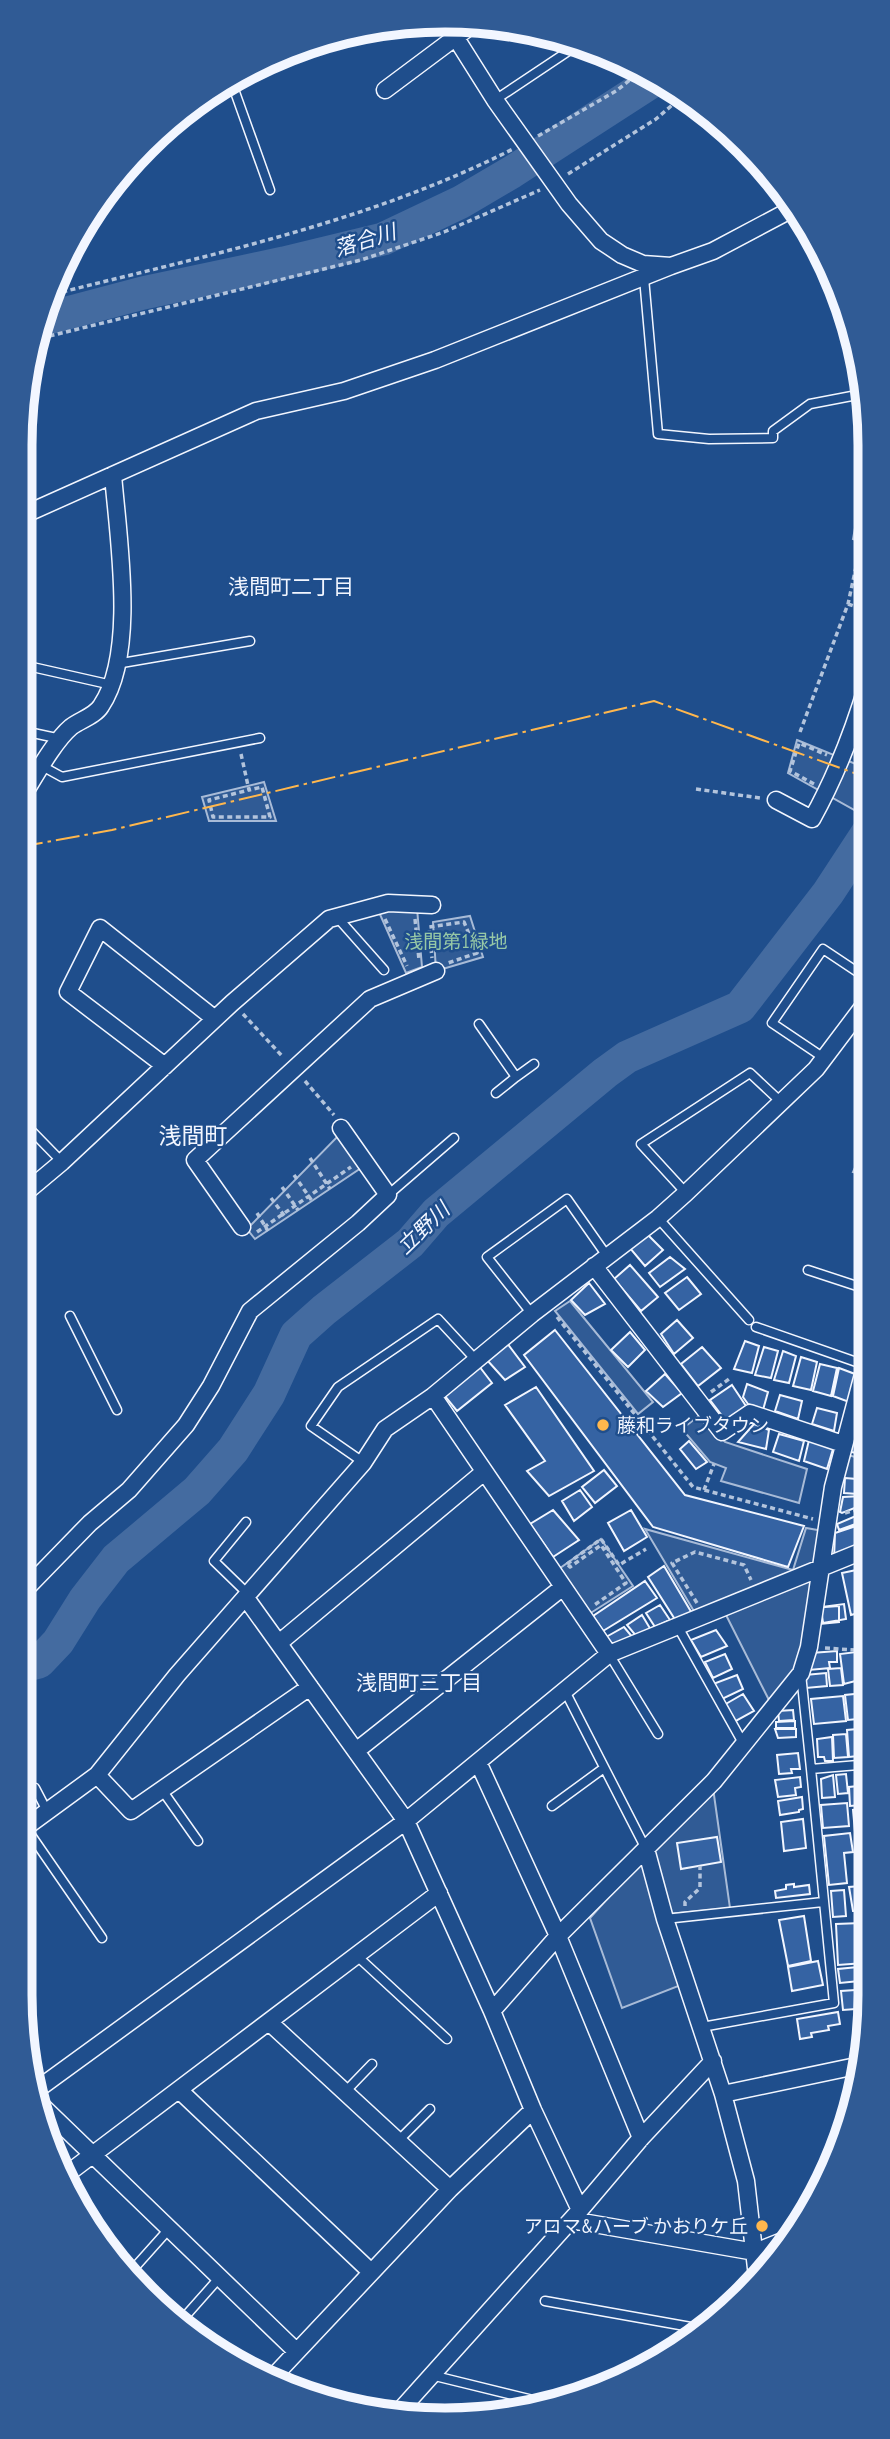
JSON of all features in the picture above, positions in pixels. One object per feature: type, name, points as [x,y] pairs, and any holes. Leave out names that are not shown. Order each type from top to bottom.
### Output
[{"type":"street","points":[[384,90],[456,32]]},
{"type":"street","points":[[458,32],[495,100],[553,184],[601,242],[643,264],[671,266]]},
{"type":"street","points":[[32,511],[256,411],[344,391],[435,360],[713,251],[787,212]]},
{"type":"street","points":[[32,782],[69,728],[100,709],[112,685],[119,655],[122,583],[113,475]]},
{"type":"street","points":[[776,800],[812,819],[858,715]]},
{"type":"street","points":[[32,1187],[215,1019],[330,919],[388,902],[395,906],[432,905]]},
{"type":"street","points":[[165,1066],[68,992],[100,928],[215,1019]]},
{"type":"street","points":[[247,1231],[195,1160],[370,999],[438,967]]},
{"type":"street","points":[[32,1822],[97,1775],[177,1675],[363,1462],[385,1429],[433,1396],[532,1314],[657,1218],[782,1103],[824,1058],[858,1014]]},
{"type":"street","points":[[32,1583],[90,1523],[130,1490],[186,1425],[211,1386],[250,1311],[358,1223],[388,1195],[341,1128]]},
{"type":"street","points":[[594,1266],[722,1432],[750,1413],[843,1444]]},
{"type":"street","points":[[492,2011],[558,1937],[714,1780],[800,1673],[809,1647],[833,1487],[858,1391]]},
{"type":"street","points":[[433,1396],[609,1654]]},
{"type":"street","points":[[279,1643],[484,1472]]},
{"type":"street","points":[[42,2086],[406,1821],[609,1654],[858,1553]]},
{"type":"street","points":[[356,1751],[563,1587]]},
{"type":"street","points":[[248,1596],[406,1821],[492,2011],[575,2215]]},
{"type":"street","points":[[97,1775],[131,1811],[310,1687]]},
{"type":"street","points":[[478,1762],[558,1937],[641,2138]]},
{"type":"street","points":[[646,1849],[665,1919],[723,2094],[746,2180],[756,2267]]},
{"type":"street","points":[[71,2171],[439,1893]]},
{"type":"street","points":[[270,2022],[450,2189]]},
{"type":"street","points":[[404,2405],[641,2138],[713,2061]]},
{"type":"street","points":[[723,2094],[852,2067]]},
{"type":"street","points":[[180,2090],[371,2272]]},
{"type":"street","points":[[278,2372],[450,2189],[533,2110]]},
{"type":"street","points":[[49,2113],[296,2351]]},
{"type":"street","points":[[575,2215],[755,2252],[774,2244]]},
{"type":"lane","points":[[495,100],[569,51]]},
{"type":"lane","points":[[234,89],[270,190]]},
{"type":"lane","points":[[644,278],[658,434],[709,439],[772,438],[773,431],[810,404],[855,395]]},
{"type":"lane","points":[[116,664],[250,641]]},
{"type":"lane","points":[[32,667],[112,685]]},
{"type":"lane","points":[[32,733],[61,739]]},
{"type":"lane","points":[[42,766],[62,777],[260,738]]},
{"type":"lane","points":[[337,917],[384,970]]},
{"type":"lane","points":[[824,1058],[772,1023],[824,949],[858,972]]},
{"type":"lane","points":[[480,1024],[516,1077]]},
{"type":"lane","points":[[496,1093],[534,1064]]},
{"type":"lane","points":[[685,1193],[641,1144],[750,1073],[782,1103]]},
{"type":"lane","points":[[32,1131],[62,1162]]},
{"type":"lane","points":[[388,1195],[454,1138]]},
{"type":"lane","points":[[532,1314],[487,1257],[567,1199],[607,1256]]},
{"type":"lane","points":[[657,1218],[749,1320]]},
{"type":"lane","points":[[808,1270],[858,1286]]},
{"type":"lane","points":[[69,1316],[117,1410]]},
{"type":"lane","points":[[363,1462],[311,1426],[338,1387],[438,1319],[477,1360]]},
{"type":"lane","points":[[756,1327],[858,1356]]},
{"type":"lane","points":[[246,1522],[214,1561],[248,1596]]},
{"type":"lane","points":[[677,1627],[743,1743]]},
{"type":"lane","points":[[609,1654],[658,1734]]},
{"type":"lane","points":[[702,2026],[834,2003],[800,1673]]},
{"type":"lane","points":[[565,1690],[646,1849]]},
{"type":"lane","points":[[811,1769],[858,1765]]},
{"type":"lane","points":[[552,1806],[604,1768]]},
{"type":"lane","points":[[35,1788],[47,1811]]},
{"type":"lane","points":[[162,1790],[198,1841]]},
{"type":"lane","points":[[32,1844],[102,1938]]},
{"type":"lane","points":[[665,1919],[823,1902]]},
{"type":"lane","points":[[357,1956],[447,2039]]},
{"type":"lane","points":[[345,2092],[372,2064]]},
{"type":"lane","points":[[398,2141],[430,2109]]},
{"type":"lane","points":[[135,2268],[169,2229]]},
{"type":"lane","points":[[185,2316],[220,2277]]},
{"type":"lane","points":[[545,2301],[690,2327]]},
{"type":"lane","points":[[431,2375],[529,2399]]},
{"type":"path","points":[[61,292],[247,245],[388,202],[477,167],[616,91],[634,77]]},
{"type":"path","points":[[46,337],[361,260],[444,232],[553,184],[656,119],[676,102]]},
{"type":"path","points":[[800,732],[848,604],[858,554]]},
{"type":"path","points":[[848,604],[858,608]]},
{"type":"path","points":[[238,742],[249,790]]},
{"type":"path","points":[[820,787],[788,770],[799,743],[838,761]]},
{"type":"path","points":[[262,787],[270,817],[213,817],[209,800],[249,790],[262,787]]},
{"type":"path","points":[[695,789],[776,800]]},
{"type":"path","points":[[408,968],[382,914],[395,906],[415,912],[419,964]]},
{"type":"path","points":[[464,922],[477,953],[438,967],[429,927],[464,922]]},
{"type":"path","points":[[310,1158],[330,1189]]},
{"type":"path","points":[[247,1231],[267,1228],[363,1159]]},
{"type":"path","points":[[294,1175],[312,1201]]},
{"type":"path","points":[[282,1187],[297,1208]]},
{"type":"path","points":[[271,1198],[285,1216]]},
{"type":"path","points":[[257,1213],[267,1228]]},
{"type":"path","points":[[547,1304],[693,1488],[829,1520],[858,1510]]},
{"type":"path","points":[[704,1490],[715,1464]]},
{"type":"path","points":[[565,1570],[563,1566],[601,1539],[619,1566],[646,1549]]},
{"type":"path","points":[[567,1563],[570,1567],[601,1545],[626,1583],[586,1611]]},
{"type":"path","points":[[699,1606],[672,1563],[695,1552],[744,1565],[752,1583]]},
{"type":"path","points":[[809,1647],[858,1650]]},
{"type":"path","points":[[687,1916],[685,1902],[700,1888],[700,1866]]},
{"type":"shaded area","points":[[858,512],[858,541],[853,539]]},
{"type":"shaded area","points":[[797,740],[858,765],[858,812],[788,773]]},
{"type":"shaded area","points":[[264,782],[276,821],[209,821],[202,797]]},
{"type":"shaded area","points":[[417,908],[422,967],[406,973],[378,910]]},
{"type":"shaded area","name":"浅間第1緑地","points":[[470,916],[483,957],[436,971],[433,922]]},
{"type":"shaded area","points":[[341,1133],[364,1166],[255,1239],[247,1229]]},
{"type":"shaded area","points":[[858,1160],[858,1173],[853,1172]]},
{"type":"shaded area","points":[[570,1301],[653,1402],[638,1414],[555,1311]]},
{"type":"shaded area","points":[[700,1415],[725,1442],[807,1469],[799,1503],[721,1481],[726,1468],[710,1462],[682,1429]]},
{"type":"shaded area","points":[[842,1448],[838,1469],[843,1454],[858,1458],[858,1479],[837,1480],[822,1569],[811,1573],[808,1646],[803,1664],[773,1708],[723,1609],[698,1618],[645,1529],[793,1570],[806,1528],[823,1531],[829,1523],[833,1487]]},
{"type":"shaded area","points":[[601,1539],[633,1586],[586,1616],[556,1571]]},
{"type":"shaded area","points":[[713,1788],[730,1908],[668,1914],[653,1852]]},
{"type":"shaded area","points":[[643,1859],[681,1985],[622,2008],[590,1918]]},
{"type":"building","points":[[646,1233],[663,1250],[645,1266],[629,1247]]},
{"type":"building","points":[[670,1257],[685,1269],[660,1287],[649,1273]]},
{"type":"building","points":[[630,1265],[658,1297],[641,1311],[614,1279]]},
{"type":"building","points":[[687,1277],[701,1294],[679,1310],[665,1293]]},
{"type":"building","points":[[589,1283],[605,1304],[585,1315],[571,1300]]},
{"type":"building","points":[[677,1320],[693,1338],[674,1354],[661,1334]]},
{"type":"building","name":"藤和ライブタウン","points":[[555,1330],[685,1495],[804,1526],[788,1567],[653,1527],[524,1355]]},
{"type":"building","points":[[630,1332],[645,1350],[628,1367],[611,1350]]},
{"type":"building","points":[[745,1341],[759,1346],[752,1373],[734,1369]]},
{"type":"building","points":[[507,1343],[525,1367],[505,1380],[487,1360]]},
{"type":"building","points":[[702,1347],[721,1368],[698,1386],[681,1364]]},
{"type":"building","points":[[764,1347],[778,1351],[771,1378],[755,1375]]},
{"type":"building","points":[[783,1351],[796,1356],[789,1383],[774,1380]]},
{"type":"building","points":[[801,1357],[817,1362],[811,1390],[793,1386]]},
{"type":"building","points":[[820,1364],[837,1368],[831,1396],[813,1391]]},
{"type":"building","points":[[479,1366],[492,1383],[457,1411],[444,1395]]},
{"type":"building","points":[[839,1368],[855,1374],[849,1402],[833,1396]]},
{"type":"building","points":[[665,1374],[682,1393],[663,1407],[646,1391]]},
{"type":"building","points":[[747,1384],[768,1392],[763,1410],[748,1404],[743,1397]]},
{"type":"building","points":[[732,1385],[746,1406],[726,1421],[710,1400]]},
{"type":"building","points":[[536,1387],[594,1471],[549,1496],[527,1471],[545,1461],[505,1405]]},
{"type":"building","points":[[780,1395],[802,1401],[798,1419],[775,1411]]},
{"type":"building","points":[[817,1408],[837,1413],[834,1431],[812,1424]]},
{"type":"building","points":[[754,1424],[769,1430],[766,1449],[738,1442]]},
{"type":"building","points":[[855,1433],[858,1433],[858,1453],[851,1452]]},
{"type":"building","points":[[779,1434],[804,1441],[799,1461],[773,1452]]},
{"type":"building","points":[[809,1440],[833,1449],[827,1469],[804,1461]]},
{"type":"building","points":[[689,1441],[707,1462],[696,1469],[680,1449]]},
{"type":"building","points":[[604,1470],[617,1486],[595,1503],[582,1487]]},
{"type":"building","points":[[845,1478],[858,1479],[858,1494],[844,1493]]},
{"type":"building","points":[[580,1490],[592,1507],[574,1521],[562,1501]]},
{"type":"building","points":[[858,1496],[858,1507],[840,1512],[843,1497]]},
{"type":"building","points":[[553,1510],[579,1540],[553,1557],[530,1524]]},
{"type":"building","points":[[631,1510],[647,1537],[624,1551],[608,1523]]},
{"type":"building","points":[[858,1515],[858,1523],[839,1530],[837,1524]]},
{"type":"building","points":[[858,1525],[858,1547],[834,1559],[835,1533]]},
{"type":"building","points":[[664,1566],[693,1615],[676,1621],[648,1577]]},
{"type":"building","points":[[858,1570],[858,1613],[851,1615],[842,1573]]},
{"type":"building","points":[[645,1581],[657,1598],[603,1631],[593,1616]]},
{"type":"building","points":[[844,1604],[846,1619],[823,1623],[821,1607]]},
{"type":"building","points":[[660,1605],[670,1620],[655,1627],[646,1613]]},
{"type":"building","points":[[839,1606],[839,1622],[810,1625],[811,1608]]},
{"type":"building","points":[[642,1615],[651,1630],[637,1637],[627,1625]]},
{"type":"building","points":[[624,1627],[634,1639],[612,1647],[606,1637]]},
{"type":"building","points":[[716,1630],[727,1646],[701,1657],[691,1640]]},
{"type":"building","points":[[837,1651],[837,1662],[829,1662],[830,1668],[809,1670],[811,1653]]},
{"type":"building","points":[[858,1652],[858,1680],[844,1684],[840,1654]]},
{"type":"building","points":[[725,1654],[732,1669],[713,1678],[705,1662]]},
{"type":"building","points":[[841,1668],[843,1685],[830,1686],[828,1669]]},
{"type":"building","points":[[826,1673],[827,1686],[806,1688],[805,1675]]},
{"type":"building","points":[[737,1675],[743,1689],[720,1700],[713,1684]]},
{"type":"building","points":[[743,1694],[754,1711],[734,1722],[724,1705]]},
{"type":"building","points":[[858,1694],[858,1719],[848,1720],[845,1695]]},
{"type":"building","points":[[843,1696],[846,1721],[814,1724],[811,1699]]},
{"type":"building","points":[[793,1710],[794,1720],[779,1721],[778,1711]]},
{"type":"building","points":[[795,1721],[795,1728],[776,1728],[776,1722]]},
{"type":"building","points":[[775,1729],[796,1729],[796,1737],[778,1738]]},
{"type":"building","points":[[857,1729],[858,1756],[849,1757],[847,1730]]},
{"type":"building","points":[[846,1734],[848,1757],[834,1758],[833,1735]]},
{"type":"building","points":[[832,1737],[833,1761],[825,1761],[824,1757],[818,1757],[817,1739]]},
{"type":"building","points":[[798,1753],[800,1769],[779,1774],[777,1755]]},
{"type":"building","points":[[846,1774],[848,1793],[838,1794],[836,1775]]},
{"type":"building","points":[[833,1775],[835,1797],[822,1798],[821,1779]]},
{"type":"building","points":[[800,1777],[801,1787],[795,1788],[796,1795],[778,1797],[775,1780]]},
{"type":"building","points":[[858,1786],[858,1805],[850,1806],[849,1787]]},
{"type":"building","points":[[802,1797],[803,1809],[780,1815],[778,1801]]},
{"type":"building","points":[[847,1803],[849,1826],[823,1828],[821,1805]]},
{"type":"building","points":[[858,1809],[858,1832],[855,1832],[853,1810]]},
{"type":"building","points":[[803,1819],[806,1848],[784,1851],[781,1822]]},
{"type":"building","points":[[850,1833],[853,1852],[844,1853],[847,1883],[829,1885],[824,1836]]},
{"type":"building","points":[[717,1837],[721,1862],[681,1869],[677,1843]]},
{"type":"building","points":[[794,1884],[794,1887],[809,1885],[810,1894],[776,1898],[775,1891]]},
{"type":"building","points":[[858,1886],[858,1911],[853,1911],[849,1887]]},
{"type":"building","points":[[844,1890],[846,1916],[833,1917],[831,1891]]},
{"type":"building","points":[[804,1916],[811,1961],[788,1966],[779,1920]]},
{"type":"building","points":[[858,1923],[858,1963],[838,1965],[836,1924]]},
{"type":"building","points":[[818,1961],[823,1985],[792,1991],[788,1967]]},
{"type":"building","points":[[858,1967],[858,1981],[840,1983],[838,1969]]},
{"type":"building","points":[[858,1990],[858,2009],[843,2010],[841,1991]]},
{"type":"building","points":[[838,2012],[840,2024],[828,2026],[829,2030],[811,2033],[812,2037],[800,2039],[797,2019]]},
{"type":"building","points":[[770,2249],[760,2262],[759,2254]]},
{"type":"waterway","name":"落合川","points":[[52,317],[143,293],[383,239],[461,202],[647,85]]},
{"type":"waterway","name":"立野川","points":[[32,1664],[39,1662],[58,1642],[85,1599],[116,1559],[197,1491],[233,1450],[269,1394],[296,1335],[410,1243],[436,1213],[605,1073],[627,1057],[740,1007],[828,893],[858,847]]},
{"type":"power","points":[[32,845],[112,830],[654,701],[858,774]]},
{"type":"place","name":"藤和ライブタウン","points":[[603,1425]]},
{"type":"place","name":"アロマ&ハーブ かおりケ丘","points":[[762,2226]]},
{"type":"district","name":"浅間町二丁目","points":[[291,586]]},
{"type":"district","name":"浅間町","points":[[193,1135]]},
{"type":"district","name":"浅間町三丁目","points":[[419,1682]]}]
